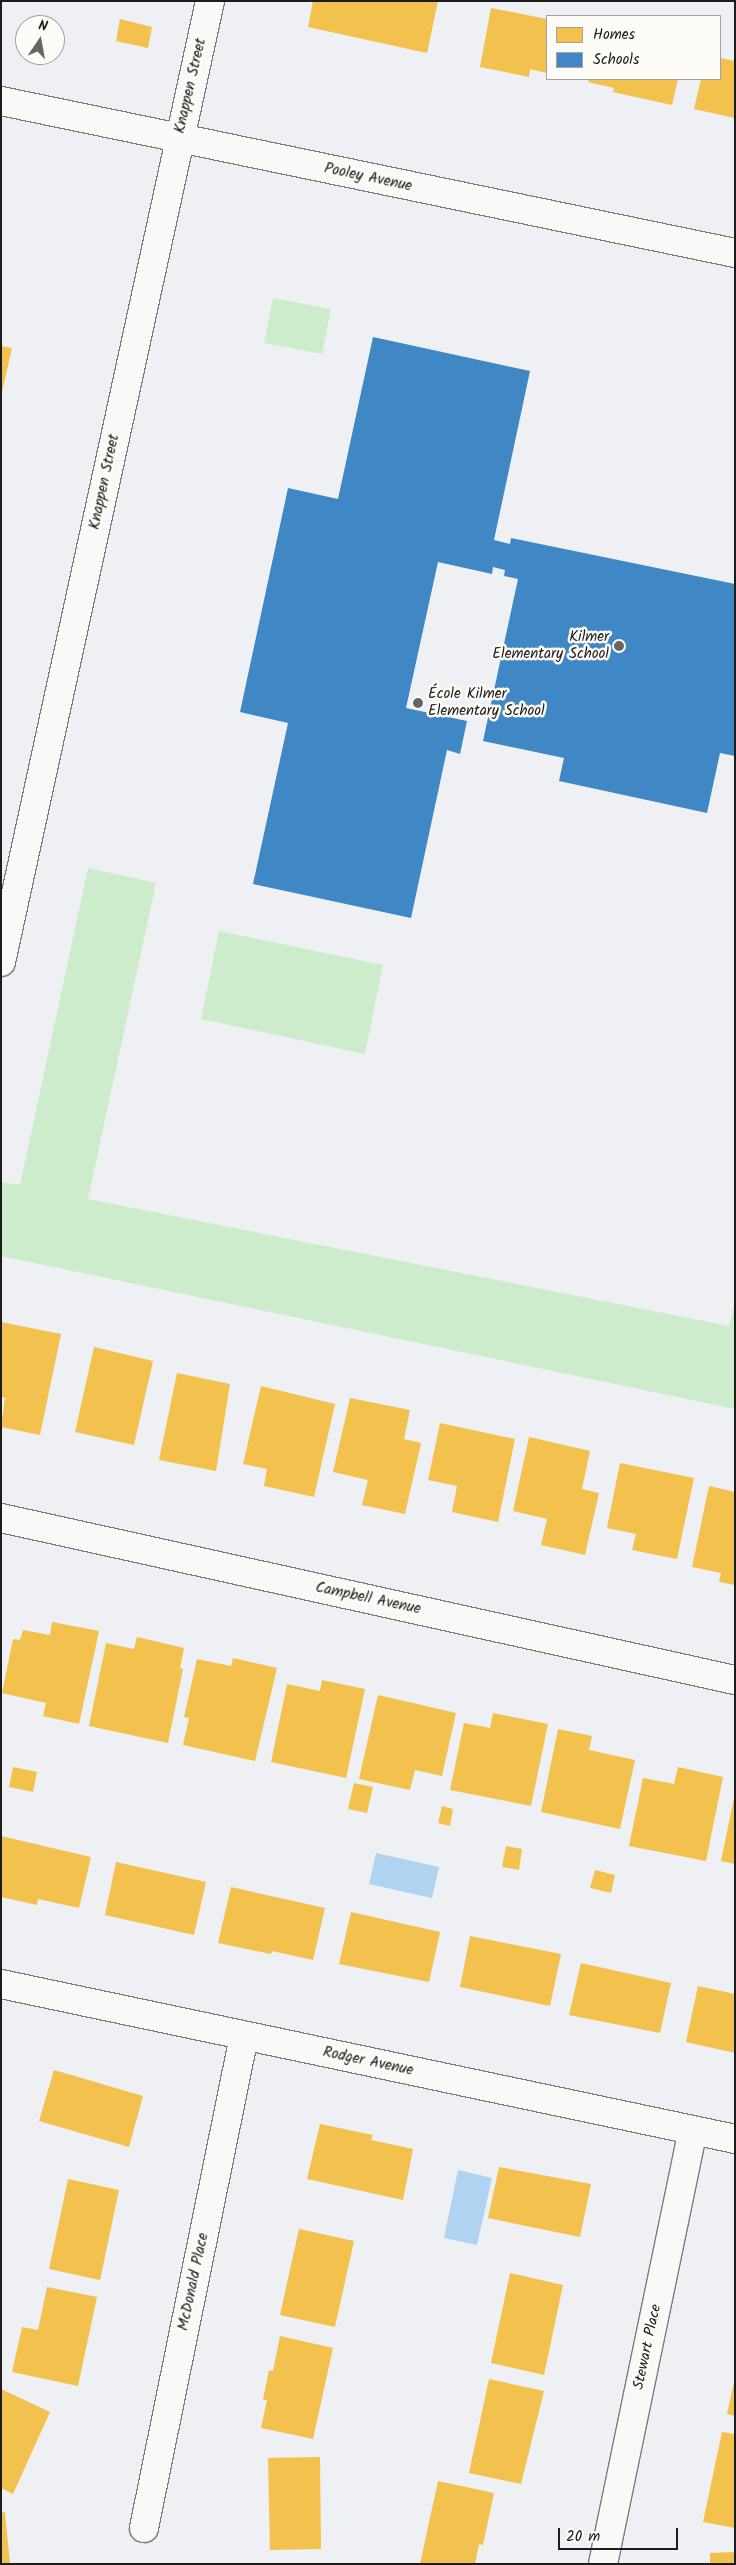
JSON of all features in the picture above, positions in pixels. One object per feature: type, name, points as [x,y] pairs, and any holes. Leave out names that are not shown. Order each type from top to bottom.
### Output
[{"type":"street","name":"Knappen Street","points":[[1,962],[210,1]]},
{"type":"street","name":"Pooley Avenue","points":[[1,101],[735,253]]},
{"type":"street","name":"Campbell Avenue","points":[[1,1518],[735,1680]]},
{"type":"street","name":"Rodger Avenue","points":[[1,1984],[735,2140]]},
{"type":"street","name":"McDonald Place","points":[[144,2528],[244,2036]]},
{"type":"street","name":"Stewart Place","points":[[603,2564],[693,2130]]},
{"type":"green space","points":[[273,298],[331,309],[322,354],[264,343]]},
{"type":"green space","points":[[88,868],[156,883],[88,1199],[729,1326],[735,1301],[735,1409],[1,1256],[1,1182],[20,1185]]},
{"type":"green space","points":[[219,931],[383,965],[365,1054],[201,1019]]},
{"type":"water","points":[[376,1853],[439,1867],[432,1898],[369,1884]]},
{"type":"water","points":[[458,2170],[492,2178],[477,2245],[444,2238]]},
{"type":"building: Homes","points":[[313,1],[438,1],[427,53],[308,27]]},
{"type":"building: Homes","points":[[491,8],[546,19],[546,73],[530,69],[529,77],[480,67]]},
{"type":"building: Homes","points":[[120,19],[152,27],[148,48],[116,41]]},
{"type":"building: Homes","points":[[721,58],[735,61],[735,118],[694,109],[701,80],[721,80]]},
{"type":"building: Homes","points":[[589,80],[678,80],[672,105],[613,92],[614,88],[588,82]]},
{"type":"building: Homes","points":[[1,346],[12,348],[2,392],[1,392]]},
{"type":"building: Homes","points":[[1,1322],[61,1334],[40,1435],[1,1427],[5,1398],[1,1397]]},
{"type":"building: Homes","points":[[94,1347],[153,1361],[134,1445],[75,1432]]},
{"type":"building: Homes","points":[[177,1373],[230,1384],[216,1471],[159,1460]]},
{"type":"building: Homes","points":[[261,1386],[335,1404],[314,1497],[264,1486],[267,1469],[243,1464]]},
{"type":"building: Homes","points":[[350,1398],[410,1410],[404,1439],[421,1443],[405,1514],[362,1505],[368,1480],[333,1472]]},
{"type":"building: Homes","points":[[440,1423],[515,1439],[498,1522],[452,1512],[457,1486],[428,1480]]},
{"type":"building: Homes","points":[[529,1437],[590,1451],[582,1489],[599,1493],[585,1555],[541,1545],[547,1519],[513,1511]]},
{"type":"building: Homes","points":[[620,1463],[694,1478],[677,1559],[632,1550],[636,1534],[607,1528]]},
{"type":"building: Homes","points":[[709,1486],[735,1492],[735,1585],[719,1582],[721,1573],[692,1567]]},
{"type":"building: Homes","points":[[52,1622],[99,1631],[79,1724],[43,1716],[46,1703],[2,1693],[13,1639],[20,1640],[23,1630],[50,1635]]},
{"type":"building: Homes","points":[[137,1637],[184,1648],[180,1668],[183,1669],[168,1743],[89,1726],[106,1643],[134,1649]]},
{"type":"building: Homes","points":[[233,1658],[277,1668],[255,1761],[183,1745],[189,1718],[184,1717],[197,1659],[231,1666]]},
{"type":"building: Homes","points":[[322,1680],[365,1689],[346,1778],[271,1762],[287,1684],[320,1691]]},
{"type":"building: Homes","points":[[378,1695],[456,1713],[442,1776],[415,1770],[410,1790],[359,1779]]},
{"type":"building: Homes","points":[[493,1713],[548,1724],[531,1806],[450,1790],[464,1723],[490,1728]]},
{"type":"building: Homes","points":[[558,1729],[592,1736],[589,1750],[635,1760],[620,1829],[541,1812]]},
{"type":"building: Homes","points":[[13,1767],[37,1772],[33,1792],[9,1787]]},
{"type":"building: Homes","points":[[678,1767],[723,1777],[706,1861],[629,1846],[643,1778],[674,1784]]},
{"type":"building: Homes","points":[[354,1783],[373,1787],[367,1813],[348,1809]]},
{"type":"building: Homes","points":[[735,1798],[735,1864],[721,1861]]},
{"type":"building: Homes","points":[[442,1806],[453,1809],[450,1826],[438,1823]]},
{"type":"building: Homes","points":[[1,1836],[91,1857],[79,1908],[38,1899],[37,1905],[1,1897]]},
{"type":"building: Homes","points":[[506,1846],[522,1849],[519,1870],[502,1867]]},
{"type":"building: Homes","points":[[116,1862],[206,1882],[194,1935],[105,1915]]},
{"type":"building: Homes","points":[[595,1870],[615,1875],[611,1893],[590,1888]]},
{"type":"building: Homes","points":[[231,1887],[325,1908],[313,1960],[272,1951],[271,1954],[218,1943]]},
{"type":"building: Homes","points":[[351,1912],[440,1932],[429,1982],[339,1964]]},
{"type":"building: Homes","points":[[470,1936],[561,1954],[550,2006],[460,1987]]},
{"type":"building: Homes","points":[[581,1963],[671,1983],[660,2033],[569,2015]]},
{"type":"building: Homes","points":[[698,1986],[735,1994],[735,2053],[686,2042]]},
{"type":"building: Homes","points":[[54,2070],[143,2096],[129,2147],[39,2121]]},
{"type":"building: Homes","points":[[320,2124],[373,2135],[371,2140],[413,2149],[403,2200],[307,2179]]},
{"type":"building: Homes","points":[[499,2167],[591,2184],[580,2237],[488,2218]]},
{"type":"building: Homes","points":[[68,2179],[119,2190],[100,2280],[49,2269]]},
{"type":"building: Homes","points":[[299,2229],[354,2241],[335,2327],[280,2315]]},
{"type":"building: Homes","points":[[510,2273],[563,2285],[544,2375],[491,2363]]},
{"type":"building: Homes","points":[[47,2287],[97,2297],[78,2386],[12,2372],[22,2327],[38,2330]]},
{"type":"building: Homes","points":[[280,2336],[333,2348],[313,2439],[261,2428],[267,2400],[263,2400],[269,2370],[273,2371]]},
{"type":"building: Homes","points":[[489,2379],[544,2391],[521,2484],[469,2473]]},
{"type":"building: Homes","points":[[735,2382],[735,2416],[727,2414]]},
{"type":"building: Homes","points":[[1,2389],[50,2412],[13,2494],[1,2488]]},
{"type":"building: Homes","points":[[722,2432],[735,2434],[735,2528],[703,2522]]},
{"type":"building: Homes","points":[[320,2457],[321,2549],[270,2550],[268,2458]]},
{"type":"building: Homes","points":[[438,2481],[494,2493],[483,2545],[479,2544],[475,2564],[420,2564]]},
{"type":"building: Homes","points":[[5,2512],[10,2564],[1,2564],[1,2513]]},
{"type":"building: Homes","points":[[735,2552],[735,2564],[710,2564],[710,2553]]},
{"type":"building: Schools","name":"Kilmer Elementary School","points":[[373,337],[530,371],[494,540],[510,544],[511,538],[735,584],[735,756],[720,753],[707,813],[559,781],[564,758],[483,741],[518,579],[504,576],[505,570],[493,567],[492,574],[438,562],[406,708],[467,721],[460,754],[447,750],[411,918],[253,884],[288,723],[240,712],[288,488],[338,499]]},
{"type":"place","name":"Kilmer Elementary School","points":[[619,646]]},
{"type":"place","name":"École Kilmer Elementary School","points":[[418,703]]}]
